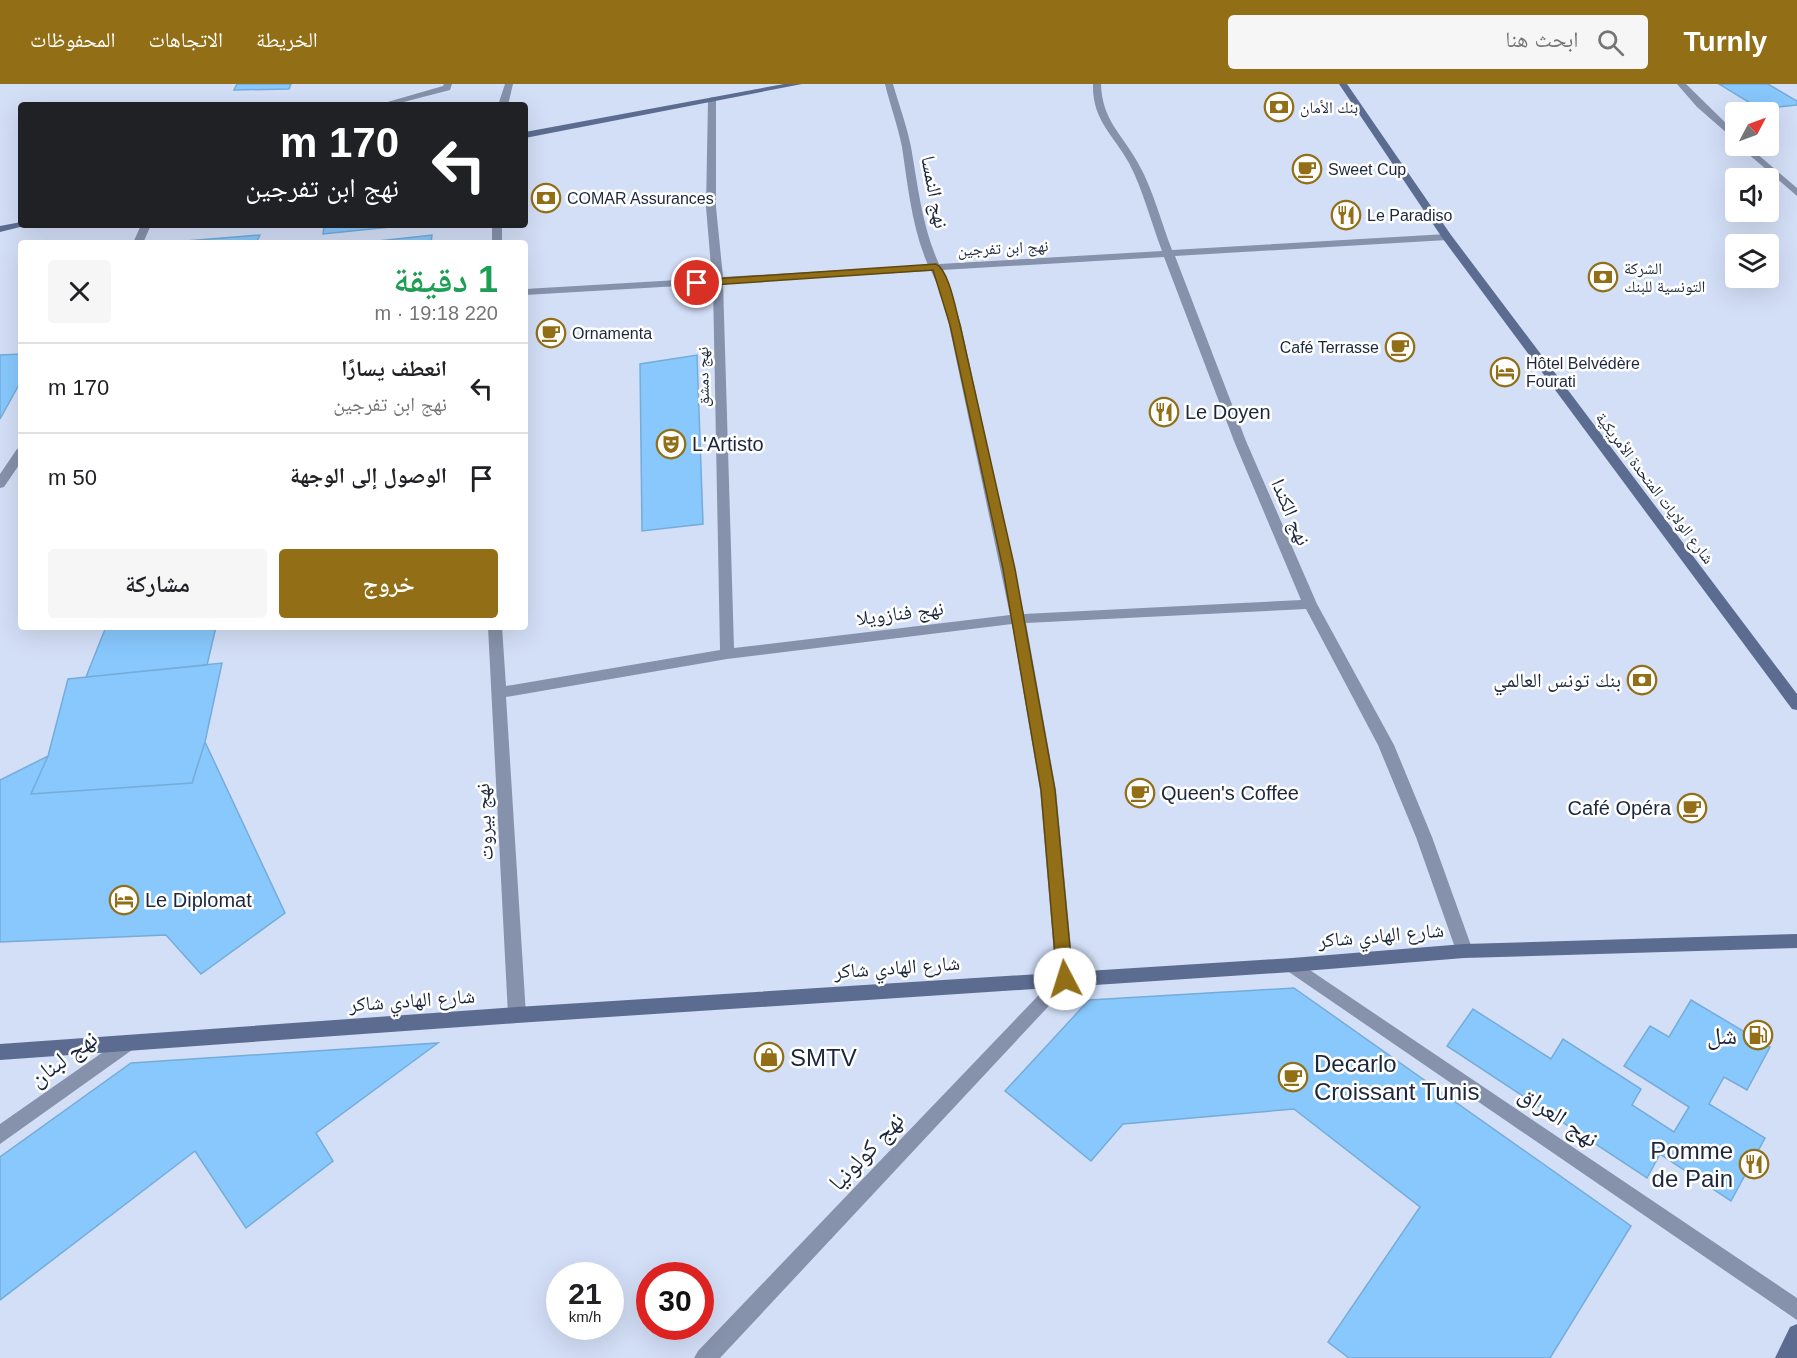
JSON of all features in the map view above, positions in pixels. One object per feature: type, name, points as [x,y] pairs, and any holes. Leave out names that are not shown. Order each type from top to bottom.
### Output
[{"type":"main road","points":[[528,134],[798,84]]},
{"type":"main road","name":"شارع الولايات المتحدة الأمريكية","points":[[1343,84],[1447,237],[1797,705]]},
{"type":"main road","points":[[0,229],[18,226]]},
{"type":"main road","name":"شارع الهادي شاكر","points":[[0,1052],[1464,951],[1797,941]]},
{"type":"main road","points":[[1786,1358],[1797,1334]]},
{"type":"street","points":[[393,102],[447,88],[448,84]]},
{"type":"street","points":[[504,102],[509,84]]},
{"type":"street","name":"نهج النمسا","points":[[889,84],[906,144],[914,198],[927,250],[946,292],[1009,569],[1048,790],[1065,979]]},
{"type":"street","name":"نهج الكندا","points":[[1097,84],[1097,101],[1103,118],[1134,164],[1240,441],[1310,604],[1386,745],[1424,837],[1464,951]]},
{"type":"street","points":[[1681,84],[1725,128]]},
{"type":"street","name":"نهج دمشق","points":[[712,100],[711,207],[718,281],[727,654]]},
{"type":"street","points":[[1754,156],[1797,193]]},
{"type":"street","name":"نهج ابن تفرجين","points":[[528,292],[1447,237]]},
{"type":"street","points":[[0,484],[18,457]]},
{"type":"street","name":"نهج فنازويلا","points":[[498,693],[727,654],[1017,619],[1310,604]]},
{"type":"street","name":"نهج بيروت","points":[[495,630],[517,1015]]},
{"type":"street","name":"نهج العراق","points":[[1292,964],[1797,1310]]},
{"type":"street","name":"نهج كولونيا","points":[[705,1358],[1065,979]]},
{"type":"street","name":"نهج لبنان","points":[[0,1134],[126,1044]]},
{"type":"building","points":[[237,84],[291,84],[289,89],[234,90]]},
{"type":"building","points":[[1719,84],[1768,84],[1797,101],[1797,105],[1779,107],[1779,102],[1749,102]]},
{"type":"building","points":[[324,228],[382,228],[323,234]]},
{"type":"building","points":[[260,235],[258,240],[198,240]]},
{"type":"building","points":[[432,235],[431,240],[387,240]]},
{"type":"building","points":[[18,354],[18,386],[0,419],[0,355]]},
{"type":"building","name":"L'Artisto","points":[[697,355],[703,524],[642,531],[640,364]]},
{"type":"building","points":[[105,630],[215,630],[207,665],[86,677]]},
{"type":"building","points":[[222,663],[205,742],[192,783],[31,794],[48,756],[68,679]]},
{"type":"building","points":[[205,742],[285,913],[201,974],[166,935],[0,942],[0,780],[48,756],[31,794],[192,783]]},
{"type":"building","points":[[1294,988],[1631,1226],[1550,1358],[1349,1358],[1328,1342],[1420,1207],[1294,1109],[1123,1124],[1091,1161],[1005,1091],[1089,1000]]},
{"type":"building","points":[[1691,1000],[1770,1047],[1747,1090],[1724,1077],[1709,1104],[1765,1138],[1731,1201],[1660,1154],[1647,1178],[1447,1046],[1473,1009],[1551,1059],[1563,1039],[1641,1089],[1632,1105],[1674,1132],[1689,1107],[1624,1066],[1650,1026],[1669,1037]]},
{"type":"building","points":[[438,1043],[316,1133],[333,1161],[246,1228],[195,1151],[0,1300],[0,1157],[131,1063]]},
{"type":"place","name":"بنك الأمان","points":[[1279,107]]},
{"type":"place","name":"Sweet Cup","points":[[1307,169]]},
{"type":"place","name":"COMAR Assurances","points":[[546,198]]},
{"type":"place","name":"Le Paradiso","points":[[1346,215]]},
{"type":"place","name":"الشركة التونسية للبنك","points":[[1603,277]]},
{"type":"place","name":"Ornamenta","points":[[551,333]]},
{"type":"place","name":"Café Terrasse","points":[[1400,347]]},
{"type":"place","name":"Hôtel Belvédère Fourati","points":[[1505,372]]},
{"type":"place","name":"Le Doyen","points":[[1164,412]]},
{"type":"place","name":"L'Artisto","points":[[671,444]]},
{"type":"place","name":"بنك تونس العالمي","points":[[1642,680]]},
{"type":"place","name":"Queen's Coffee","points":[[1140,793]]},
{"type":"place","name":"Café Opéra","points":[[1692,808]]},
{"type":"place","name":"Le Diplomat","points":[[124,900]]},
{"type":"place","name":"شل","points":[[1758,1035]]},
{"type":"place","name":"SMTV","points":[[769,1057]]},
{"type":"place","name":"Decarlo Croissant Tunis","points":[[1293,1077]]},
{"type":"place","name":"Pomme de Pain","points":[[1754,1164]]},
{"type":"route","points":[[697,283],[936,267],[955,325],[976,414],[987,478],[1009,569],[1048,790],[1065,979]]}]
